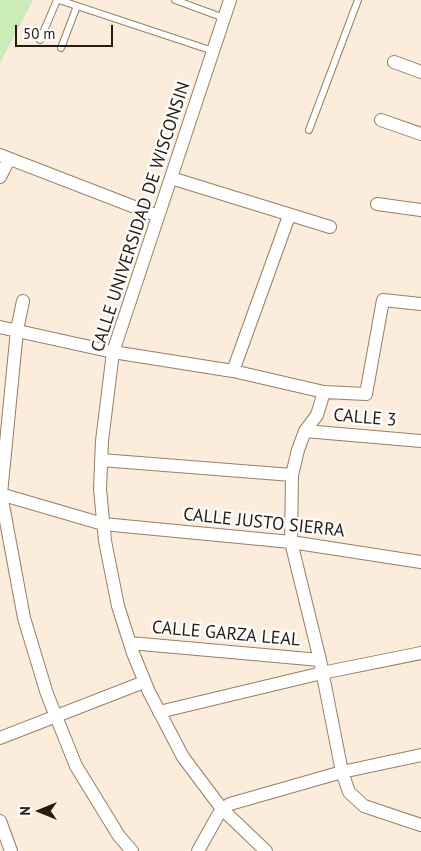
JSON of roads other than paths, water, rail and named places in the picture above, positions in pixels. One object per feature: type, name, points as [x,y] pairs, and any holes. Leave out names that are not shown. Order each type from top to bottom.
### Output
[{"type":"street","name":"CALLE UNIVERSIDAD DE WISCONSIN","points":[[230,0],[113,352],[101,460],[100,489],[103,524],[118,606],[144,682],[183,757],[222,809],[266,851]]},
{"type":"street","points":[[394,62],[421,72]]},
{"type":"street","points":[[382,120],[421,134]]},
{"type":"street","points":[[0,177],[5,157],[158,216]]},
{"type":"street","points":[[171,178],[289,216],[330,227]]},
{"type":"street","points":[[377,204],[421,210]]},
{"type":"street","points":[[232,371],[289,216]]},
{"type":"street","points":[[0,327],[113,352],[232,371],[324,392],[366,394],[383,300],[421,304]]},
{"type":"street","points":[[23,301],[17,330],[0,494],[24,618],[47,694],[76,766],[119,836],[132,851]]},
{"type":"street","points":[[324,392],[317,415],[305,431],[292,475],[291,542],[320,660],[342,772],[350,792],[364,806],[421,826]]},
{"type":"street","name":"CALLE 3","points":[[305,431],[421,441]]},
{"type":"street","points":[[101,460],[292,475]]},
{"type":"street","name":"CALLE JUSTO SIERRA","points":[[0,494],[103,524],[291,542],[421,562]]},
{"type":"street","name":"CALLE GARZA LEAL","points":[[130,643],[320,660]]},
{"type":"street","points":[[159,712],[322,673],[421,653]]},
{"type":"street","points":[[0,738],[144,682]]},
{"type":"street","points":[[198,851],[222,809],[230,804],[342,772],[421,755]]},
{"type":"street","points":[[0,821],[11,851]]},
{"type":"lane","points":[[40,40],[58,0],[214,51]]},
{"type":"lane","points":[[174,0],[224,18]]},
{"type":"lane","points":[[309,130],[358,0]]},
{"type":"lane","points":[[61,48],[77,6]]}]
